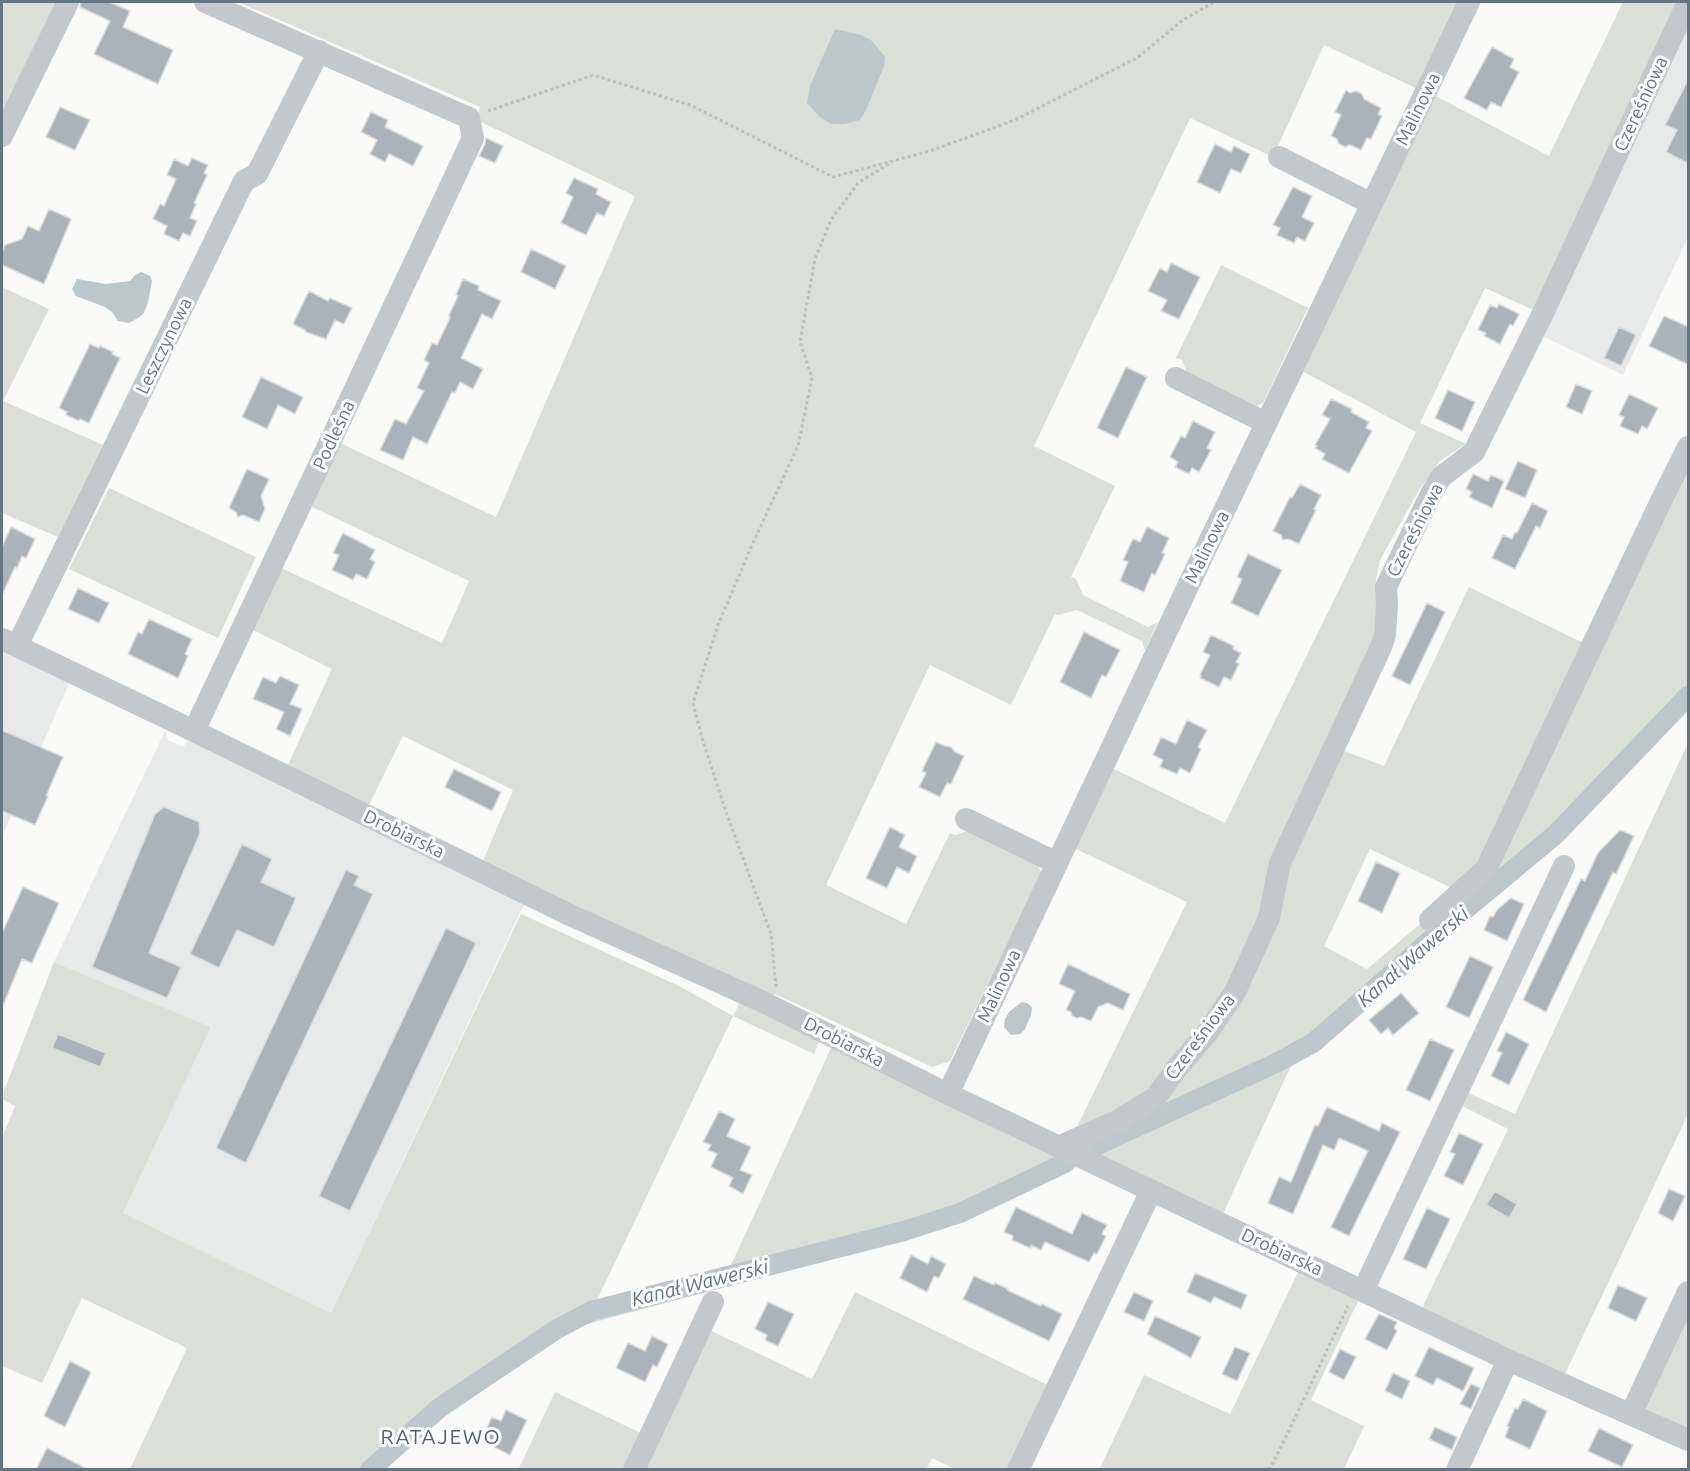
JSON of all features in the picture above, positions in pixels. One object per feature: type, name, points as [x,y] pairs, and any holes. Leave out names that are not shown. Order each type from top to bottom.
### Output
[{"type":"street","points":[[2,136],[68,2]]},
{"type":"street","points":[[205,2],[319,51]]},
{"type":"street","name":"Malinowa","points":[[948,1094],[1266,423],[1469,2]]},
{"type":"street","name":"Czereśniowa","points":[[1058,1147],[1117,1121],[1156,1097],[1208,1032],[1235,992],[1269,918],[1280,863],[1381,647],[1385,634],[1386,587],[1441,477],[1474,452],[1544,311],[1689,2]]},
{"type":"street","name":"Podleśna","points":[[194,731],[473,138],[469,118],[319,51]]},
{"type":"street","name":"Leszczynowa","points":[[9,643],[244,182],[257,174],[319,51]]},
{"type":"street","points":[[1279,157],[1372,204]]},
{"type":"street","points":[[1176,378],[1266,423]]},
{"type":"street","points":[[1430,920],[1486,869],[1656,511],[1689,447]]},
{"type":"street","name":"Drobiarska","points":[[9,643],[570,915],[778,1009],[1058,1147],[1508,1360],[1689,1440]]},
{"type":"street","points":[[966,819],[1058,862]]},
{"type":"street","points":[[1360,1289],[1564,866]]},
{"type":"street","points":[[1018,1470],[1151,1191]]},
{"type":"street","points":[[1631,1414],[1689,1292]]},
{"type":"street","points":[[634,1470],[714,1302]]},
{"type":"street","points":[[1457,1470],[1508,1360]]},
{"type":"path","points":[[479,114],[593,75],[690,105],[833,177],[930,151],[1015,120],[1137,58],[1183,20],[1214,2]]},
{"type":"path","points":[[778,1009],[771,934],[726,812],[693,703],[718,625],[798,446],[812,378],[800,342],[815,259],[831,220],[858,183],[890,163]]},
{"type":"path","points":[[1269,1470],[1360,1289]]},
{"type":"shaded area","points":[[2,2],[61,2],[2,121]]},
{"type":"shaded area","points":[[238,2],[1458,2],[1416,88],[1324,45],[1273,157],[1190,118],[1034,446],[1115,486],[1071,577],[1076,579],[1083,595],[1148,627],[1158,622],[1145,651],[1142,641],[1077,610],[1055,614],[1011,705],[930,665],[826,885],[906,924],[950,833],[955,835],[973,829],[1037,861],[1041,873],[950,1061],[932,1067],[775,994],[770,1000],[483,861],[513,790],[403,736],[368,807],[286,769],[332,669],[251,629],[281,568],[442,643],[469,581],[310,506],[340,443],[496,517],[635,196],[477,120],[480,107]]},
{"type":"shaded area","points":[[1623,2],[1682,2],[1536,311],[1485,288],[1420,423],[1466,444],[1440,461],[1419,490],[1380,560],[1376,580],[1377,631],[1267,896],[1237,977],[1157,1086],[1073,1135],[1187,902],[1074,848],[1112,768],[1225,823],[1416,432],[1302,371],[1434,95],[1549,156]]},
{"type":"shaded area","points":[[1688,21],[1688,237],[1623,375],[1538,334]]},
{"type":"shaded area","points":[[835,29],[861,35],[872,41],[885,57],[884,66],[866,110],[860,120],[845,124],[831,124],[820,117],[807,103],[810,86]]},
{"type":"shaded area","points":[[1221,265],[1308,308],[1263,403],[1252,408],[1188,376],[1182,360],[1176,358]]},
{"type":"shaded area","points":[[141,272],[150,276],[152,281],[148,302],[144,313],[129,323],[118,321],[105,307],[76,296],[72,289],[77,279],[106,284],[130,281]]},
{"type":"shaded area","points":[[2,287],[49,309],[3,401],[2,400]]},
{"type":"shaded area","points":[[3,401],[103,445],[58,537],[2,513]]},
{"type":"shaded area","points":[[1688,462],[1688,704],[1556,841],[1315,1049],[1294,1059],[1221,1218],[1076,1146],[1186,1068],[1282,884],[1339,749],[1384,766],[1469,587],[1585,644],[1475,870],[1456,890],[1370,849],[1324,946],[1367,969],[1426,919],[1488,876]]},
{"type":"shaded area","points":[[109,488],[256,557],[218,638],[69,569]]},
{"type":"shaded area","points":[[2,647],[71,679],[2,837]]},
{"type":"shaded area","points":[[165,731],[168,740],[184,747],[186,742],[192,740],[527,898],[331,1313],[123,1213],[211,1027],[54,962]]},
{"type":"shaded area","points":[[1688,743],[1688,1114],[1564,1376],[1422,1308],[1508,1129],[1458,1104],[1464,1091],[1515,1114]]},
{"type":"shaded area","points":[[521,914],[679,986],[733,1016],[597,1300],[731,1265],[832,1046],[1079,1166],[951,1225],[573,1328],[446,1416],[381,1469],[130,1469],[187,1348],[82,1298],[42,1383],[2,1366],[2,1138],[15,1106],[2,1099],[2,1096],[54,962],[211,1027],[123,1213],[331,1313]]},
{"type":"shaded area","points":[[741,1000],[820,1040],[814,1054],[733,1016]]},
{"type":"shaded area","points":[[1022,1002],[1032,1007],[1031,1015],[1025,1029],[1020,1034],[1011,1035],[1004,1027],[1005,1019],[1009,1012]]},
{"type":"shaded area","points":[[1300,1268],[1360,1297],[1311,1400],[1364,1426],[1344,1469],[1099,1470],[1144,1375],[1230,1414]]},
{"type":"shaded area","points":[[855,1292],[1050,1386],[1009,1469],[955,1469],[932,1458],[926,1470],[639,1470],[705,1328],[812,1379]]},
{"type":"shaded area","points":[[1688,1307],[1688,1435],[1644,1408]]},
{"type":"shaded area","points":[[555,1392],[643,1434],[626,1469],[518,1470]]},
{"type":"building","points":[[81,2],[109,2],[130,11],[123,27],[173,50],[158,84],[94,54],[110,21],[80,7]]},
{"type":"building","points":[[1492,47],[1514,59],[1510,67],[1519,72],[1501,107],[1491,102],[1487,110],[1464,98]]},
{"type":"building","points":[[1689,78],[1689,164],[1666,152],[1677,130],[1665,125]]},
{"type":"building","points":[[1346,90],[1350,93],[1356,91],[1362,94],[1364,99],[1381,108],[1378,114],[1382,116],[1371,139],[1367,138],[1361,150],[1350,145],[1345,147],[1331,136],[1341,115],[1335,112]]},
{"type":"building","points":[[60,107],[90,120],[75,150],[46,137]]},
{"type":"building","points":[[371,112],[388,120],[385,127],[423,146],[413,166],[389,154],[385,162],[370,154],[377,140],[361,132]]},
{"type":"building","points":[[486,138],[503,146],[495,163],[479,156]]},
{"type":"building","points":[[1215,144],[1231,152],[1234,146],[1250,154],[1241,173],[1231,169],[1220,193],[1197,182]]},
{"type":"building","points":[[192,158],[208,165],[204,173],[207,175],[190,218],[197,221],[190,236],[183,233],[179,241],[164,234],[167,226],[153,219],[160,204],[164,206],[176,179],[167,175],[174,159],[188,166]]},
{"type":"building","points":[[574,178],[598,189],[596,194],[611,202],[604,216],[597,213],[586,235],[561,223],[573,197],[566,193]]},
{"type":"building","points":[[1293,187],[1312,196],[1302,217],[1314,223],[1305,241],[1297,237],[1294,243],[1277,235],[1280,228],[1273,225]]},
{"type":"building","points":[[49,209],[71,219],[44,284],[2,265],[2,254],[5,245],[22,239],[28,226],[39,231]]},
{"type":"building","points":[[531,249],[566,266],[555,289],[521,272]]},
{"type":"building","points":[[1171,263],[1200,277],[1179,319],[1161,311],[1167,300],[1148,291],[1160,268],[1167,272]]},
{"type":"building","points":[[463,279],[479,286],[478,290],[501,301],[492,319],[482,314],[461,358],[483,369],[473,389],[460,382],[455,393],[452,392],[427,444],[413,437],[403,460],[380,450],[395,419],[406,424],[424,391],[417,388],[429,363],[424,360],[432,343],[437,345],[450,318],[449,315]]},
{"type":"building","points":[[309,291],[328,301],[330,298],[352,308],[344,324],[335,320],[326,339],[306,332],[293,324]]},
{"type":"building","points":[[1499,304],[1519,314],[1513,326],[1510,324],[1500,344],[1484,336],[1486,333],[1478,330],[1490,305],[1497,308]]},
{"type":"building","points":[[1664,316],[1689,327],[1689,365],[1649,346]]},
{"type":"building","points":[[1619,327],[1636,335],[1621,366],[1604,358]]},
{"type":"building","points":[[90,344],[113,352],[112,354],[120,358],[89,423],[66,415],[67,412],[59,408]]},
{"type":"building","points":[[1126,367],[1147,377],[1118,438],[1097,428]]},
{"type":"building","points":[[261,377],[303,397],[295,414],[278,405],[267,429],[242,417]]},
{"type":"building","points":[[1576,384],[1592,391],[1582,414],[1566,407]]},
{"type":"building","points":[[1448,390],[1475,402],[1462,431],[1435,418]]},
{"type":"building","points":[[1629,394],[1658,408],[1647,429],[1642,426],[1638,434],[1620,426],[1624,417],[1619,415]]},
{"type":"building","points":[[1331,399],[1352,409],[1351,412],[1369,422],[1366,428],[1372,431],[1349,473],[1322,459],[1325,454],[1315,448],[1330,419],[1322,415]]},
{"type":"building","points":[[1193,421],[1215,432],[1207,448],[1211,450],[1199,472],[1192,468],[1189,474],[1175,467],[1178,462],[1170,457],[1181,436],[1185,438]]},
{"type":"building","points":[[1518,461],[1537,470],[1525,498],[1505,489]]},
{"type":"building","points":[[247,469],[269,479],[261,496],[265,509],[259,522],[243,515],[238,517],[236,512],[229,508]]},
{"type":"building","points":[[1473,474],[1488,481],[1491,475],[1504,481],[1492,508],[1469,497],[1472,492],[1466,489]]},
{"type":"building","points":[[1300,484],[1321,495],[1299,544],[1289,539],[1283,540],[1281,535],[1273,531],[1290,497],[1292,498]]},
{"type":"building","points":[[1532,503],[1548,511],[1540,528],[1536,526],[1515,569],[1492,558],[1503,535],[1512,539],[1515,532],[1517,533]]},
{"type":"building","points":[[11,527],[35,539],[26,558],[22,556],[17,568],[15,567],[2,595],[2,547]]},
{"type":"building","points":[[1147,527],[1169,538],[1162,553],[1165,554],[1155,575],[1152,573],[1144,592],[1120,581],[1128,562],[1123,560],[1133,539],[1140,542]]},
{"type":"building","points":[[343,533],[375,550],[370,559],[375,562],[367,579],[356,574],[353,580],[332,570],[339,555],[333,553]]},
{"type":"building","points":[[1248,554],[1282,570],[1258,616],[1231,603],[1242,579],[1237,577]]},
{"type":"building","points":[[78,588],[109,603],[99,623],[68,609]]},
{"type":"building","points":[[1427,603],[1445,612],[1410,685],[1392,676]]},
{"type":"building","points":[[149,619],[192,639],[185,654],[188,656],[178,678],[128,654],[138,632],[142,634]]},
{"type":"building","points":[[1084,632],[1120,650],[1106,677],[1102,675],[1091,698],[1060,682]]},
{"type":"building","points":[[1211,635],[1234,646],[1233,649],[1241,653],[1236,662],[1239,664],[1231,680],[1224,677],[1219,687],[1200,678],[1210,655],[1203,652]]},
{"type":"building","points":[[280,676],[299,685],[290,704],[302,709],[290,736],[276,729],[284,712],[253,699],[263,677],[276,683]]},
{"type":"building","points":[[1187,720],[1207,730],[1198,747],[1201,749],[1190,773],[1180,768],[1177,774],[1160,767],[1163,760],[1153,755],[1161,737],[1176,744]]},
{"type":"building","points":[[2,730],[63,757],[35,825],[2,811]]},
{"type":"building","points":[[936,742],[951,747],[955,752],[964,756],[951,784],[947,783],[940,797],[919,787],[926,773],[922,771]]},
{"type":"building","points":[[454,769],[501,792],[492,811],[445,787]]},
{"type":"building","points":[[164,807],[199,822],[200,833],[149,953],[181,967],[167,998],[92,967],[155,814]]},
{"type":"building","points":[[890,827],[905,835],[899,847],[917,856],[909,873],[897,867],[887,888],[866,878]]},
{"type":"building","points":[[1620,830],[1634,836],[1616,874],[1613,872],[1546,1012],[1523,1000],[1581,879],[1585,881],[1598,853]]},
{"type":"building","points":[[242,844],[272,859],[261,882],[296,898],[274,947],[237,930],[219,968],[190,954]]},
{"type":"building","points":[[1376,862],[1400,873],[1382,913],[1358,901]]},
{"type":"building","points":[[346,870],[359,876],[354,885],[373,894],[246,1163],[216,1148]]},
{"type":"building","points":[[23,887],[59,903],[32,963],[22,959],[2,1008],[2,933]]},
{"type":"building","points":[[1511,898],[1524,904],[1507,941],[1484,930],[1490,916],[1493,917],[1497,910]]},
{"type":"building","points":[[446,928],[476,943],[350,1211],[319,1196]]},
{"type":"building","points":[[1470,956],[1493,967],[1469,1018],[1446,1007]]},
{"type":"building","points":[[1068,964],[1130,994],[1123,1010],[1108,1003],[1098,1007],[1091,1021],[1072,1016],[1071,1012],[1066,1010],[1075,991],[1059,984]]},
{"type":"building","points":[[1401,993],[1419,1013],[1393,1035],[1388,1028],[1381,1034],[1369,1020]]},
{"type":"building","points":[[1506,1032],[1529,1044],[1509,1085],[1491,1076],[1502,1053],[1497,1051]]},
{"type":"building","points":[[58,1034],[106,1053],[100,1067],[52,1048]]},
{"type":"building","points":[[1430,1039],[1454,1050],[1430,1101],[1406,1090]]},
{"type":"building","points":[[1327,1107],[1379,1131],[1382,1123],[1400,1132],[1349,1236],[1331,1227],[1368,1151],[1339,1138],[1334,1150],[1323,1145],[1293,1214],[1268,1203],[1279,1177],[1291,1182],[1315,1125],[1318,1126]]},
{"type":"building","points":[[719,1111],[735,1119],[727,1136],[751,1147],[740,1170],[752,1175],[743,1194],[729,1186],[733,1178],[711,1167],[717,1154],[708,1150],[711,1145],[703,1142]]},
{"type":"building","points":[[1459,1133],[1483,1144],[1463,1185],[1444,1176],[1455,1154],[1450,1152]]},
{"type":"building","points":[[1669,1189],[1685,1196],[1673,1221],[1658,1213]]},
{"type":"building","points":[[1495,1191],[1517,1204],[1509,1218],[1486,1205]]},
{"type":"building","points":[[1016,1207],[1072,1234],[1082,1213],[1107,1225],[1102,1234],[1106,1236],[1097,1254],[1094,1253],[1089,1262],[1045,1242],[1041,1250],[1031,1245],[1030,1248],[1012,1240],[1013,1236],[1004,1232]]},
{"type":"building","points":[[1427,1208],[1450,1219],[1426,1269],[1403,1259]]},
{"type":"building","points":[[911,1255],[928,1264],[931,1256],[946,1264],[939,1278],[934,1276],[927,1292],[900,1278]]},
{"type":"building","points":[[1195,1273],[1247,1295],[1241,1309],[1214,1297],[1211,1303],[1187,1292]]},
{"type":"building","points":[[974,1276],[994,1285],[995,1283],[1062,1314],[1049,1341],[963,1299]]},
{"type":"building","points":[[1618,1285],[1647,1298],[1636,1321],[1608,1308]]},
{"type":"building","points":[[1134,1292],[1153,1301],[1144,1321],[1124,1312]]},
{"type":"building","points":[[768,1302],[794,1314],[778,1346],[765,1340],[767,1335],[755,1329]]},
{"type":"building","points":[[1379,1314],[1397,1322],[1394,1328],[1397,1331],[1387,1350],[1365,1339]]},
{"type":"building","points":[[1155,1316],[1201,1337],[1191,1358],[1147,1334]]},
{"type":"building","points":[[652,1336],[668,1344],[657,1367],[653,1365],[645,1382],[616,1368],[628,1343],[645,1351]]},
{"type":"building","points":[[1235,1347],[1250,1353],[1237,1381],[1222,1374]]},
{"type":"building","points":[[1429,1347],[1474,1368],[1463,1391],[1437,1378],[1433,1385],[1415,1376]]},
{"type":"building","points":[[1340,1349],[1356,1357],[1344,1380],[1329,1372]]},
{"type":"building","points":[[70,1361],[91,1372],[65,1427],[44,1416]]},
{"type":"building","points":[[1393,1373],[1410,1381],[1402,1399],[1385,1391]]},
{"type":"building","points":[[1471,1384],[1480,1388],[1471,1409],[1460,1404]]},
{"type":"building","points":[[1523,1399],[1547,1411],[1530,1449],[1505,1437],[1515,1408],[1518,1409]]},
{"type":"building","points":[[506,1410],[527,1420],[510,1455],[494,1447],[496,1443],[483,1436],[492,1417],[501,1421]]},
{"type":"building","points":[[1435,1427],[1457,1437],[1452,1450],[1429,1439]]},
{"type":"building","points":[[1599,1428],[1633,1445],[1622,1467],[1588,1451]]},
{"type":"building","points":[[47,1448],[89,1470],[36,1470]]},
{"type":"waterway","name":"Kanał Wawerski","points":[[1089,1149],[1276,1063],[1313,1043],[1466,909],[1556,834],[1688,696]]},
{"type":"waterway","name":"Kanał Wawerski","points":[[370,1470],[439,1408],[557,1329],[591,1311],[904,1231],[960,1213],[1065,1163]]},
{"type":"district","name":"RATAJEWO","points":[[441,1437]]}]
